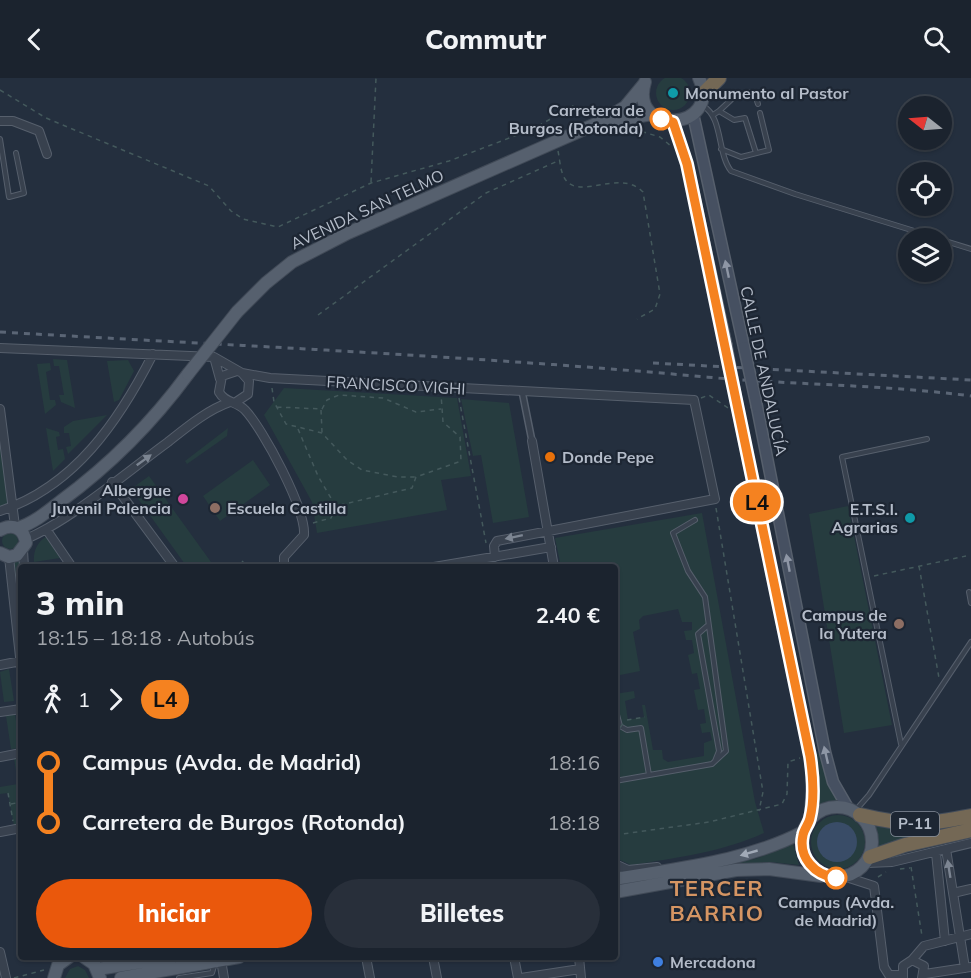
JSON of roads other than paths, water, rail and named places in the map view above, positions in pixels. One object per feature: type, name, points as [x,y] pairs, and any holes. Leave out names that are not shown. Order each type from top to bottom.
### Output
[{"type":"highway","points":[[699,104],[718,78]]},
{"type":"highway","name":"P-11","points":[[854,811],[899,824],[943,822],[971,816]]},
{"type":"highway","name":"P-11","points":[[868,860],[905,845],[971,830]]},
{"type":"main road","points":[[646,81],[644,100],[652,114],[673,122],[699,104],[699,78]]},
{"type":"main road","name":"AVENIDA SAN TELMO","points":[[23,534],[124,450],[165,406],[237,312],[266,283],[292,262],[348,233],[598,123],[625,107],[646,81]]},
{"type":"main road","name":"CALLE DE ANDALUCÍA","points":[[699,104],[744,347],[825,752],[833,782],[854,811]]},
{"type":"main road","name":"AVENIDA SAN TELMO","points":[[598,123],[652,114]]},
{"type":"main road","name":"CALLE DE ANDALUCÍA","points":[[673,122],[687,164],[726,344],[810,756],[813,780],[810,819]]},
{"type":"main road","points":[[0,530],[7,526],[23,534],[17,555],[2,554]]},
{"type":"main road","points":[[618,891],[736,870],[769,869],[826,876],[846,877],[868,860],[872,848],[871,830],[854,811],[827,808],[810,819],[803,832],[802,843],[809,864],[826,876]]},
{"type":"main road","points":[[618,878],[740,856],[769,848],[803,832]]},
{"type":"main road","points":[[49,975],[62,960]]},
{"type":"main road","points":[[92,964],[138,960]]},
{"type":"main road","points":[[121,978],[216,968],[233,960]]},
{"type":"street","points":[[0,121],[13,121],[39,131],[47,154]]},
{"type":"street","points":[[0,348],[214,357],[240,372],[249,381],[252,418]]},
{"type":"street","points":[[0,511],[14,507],[61,479],[105,435],[136,389],[153,354]]},
{"type":"street","points":[[214,357],[220,379],[219,392],[252,418],[299,506],[304,528],[300,542],[284,558],[284,564]]},
{"type":"street","points":[[220,379],[227,372],[240,372]]},
{"type":"street","name":"FRANCISCO VIGHI","points":[[240,372],[270,378],[694,399],[715,499],[547,530]]},
{"type":"street","points":[[23,534],[46,529],[191,424],[233,402],[249,391],[255,382],[270,378]]},
{"type":"street","points":[[522,391],[554,564]]},
{"type":"street","points":[[0,409],[14,507],[23,534],[24,564]]},
{"type":"street","points":[[112,482],[173,564]]},
{"type":"street","points":[[46,529],[70,564]]},
{"type":"street","points":[[492,557],[497,541],[547,530]]},
{"type":"street","points":[[451,564],[551,547]]},
{"type":"street","points":[[2,554],[10,585],[18,640]]},
{"type":"street","points":[[0,665],[18,662]]},
{"type":"street","points":[[0,712],[18,709]]},
{"type":"street","points":[[0,757],[18,754]]},
{"type":"street","points":[[0,832],[18,827]]},
{"type":"street","points":[[868,860],[909,858],[971,843]]},
{"type":"street","points":[[912,960],[924,966],[923,976],[968,967],[960,936],[946,849]]},
{"type":"street","points":[[936,853],[945,941]]},
{"type":"street","points":[[618,865],[628,870],[683,867]]},
{"type":"street","points":[[846,877],[869,882],[876,890],[884,966],[889,975],[903,976],[903,966],[912,960],[924,946],[971,934]]},
{"type":"street","points":[[953,892],[971,890]]},
{"type":"street","points":[[0,952],[6,978]]},
{"type":"street","points":[[367,960],[370,978]]},
{"type":"street","points":[[434,960],[437,978]]},
{"type":"street","points":[[514,960],[520,978],[580,969]]},
{"type":"street","points":[[579,960],[581,978]]},
{"type":"street","points":[[216,968],[224,978]]},
{"type":"lane","points":[[713,115],[733,98],[749,92],[755,96],[758,104]]},
{"type":"lane","points":[[699,104],[710,110],[713,115],[724,162],[731,171],[906,228]]},
{"type":"lane","points":[[719,111],[734,120],[745,118],[756,153]]},
{"type":"lane","points":[[721,148],[741,157],[769,150],[760,113]]},
{"type":"lane","points":[[0,139],[9,197],[24,193],[16,153]]},
{"type":"lane","points":[[952,243],[971,249]]},
{"type":"lane","points":[[901,744],[842,457],[927,440]]},
{"type":"lane","points":[[695,520],[673,533],[688,571],[705,597],[710,618],[707,626],[698,634],[719,751],[712,764]]},
{"type":"lane","points":[[969,592],[971,603]]},
{"type":"lane","points":[[618,780],[712,764],[723,756],[727,744],[707,626]]},
{"type":"lane","points":[[854,811],[869,795],[971,642]]},
{"type":"lane","points":[[618,716],[621,726],[627,730],[641,728],[649,775]]},
{"type":"lane","points":[[179,978],[216,968]]},
{"type":"water","points":[[837,822],[845,823],[851,828],[856,834],[856,850],[851,856],[845,861],[837,862],[829,861],[823,856],[818,850],[817,842],[818,834],[823,828],[829,823]]},
{"type":"railway","points":[[0,332],[449,357],[971,396]]},
{"type":"railway","points":[[653,363],[971,380]]},
{"type":"place","name":"Monumento al Pastor","points":[[673,93]]},
{"type":"place","name":"Carretera de Burgos (Rotonda)","points":[[661,119]]},
{"type":"place","name":"Donde Pepe","points":[[550,457]]},
{"type":"place","name":"Albergue Juvenil Palencia","points":[[183,499]]},
{"type":"place","name":"Escuela Castilla","points":[[215,508]]},
{"type":"place","name":"E.T.S.I. Agrarias","points":[[910,518]]},
{"type":"place","name":"Campus de la Yutera","points":[[899,624]]},
{"type":"place","name":"Campus (Avda. de Madrid)","points":[[836,878]]},
{"type":"place","name":"Mercadona","points":[[658,962]]},
{"type":"district","name":"TERCER BARRIO","points":[[717,900]]}]
